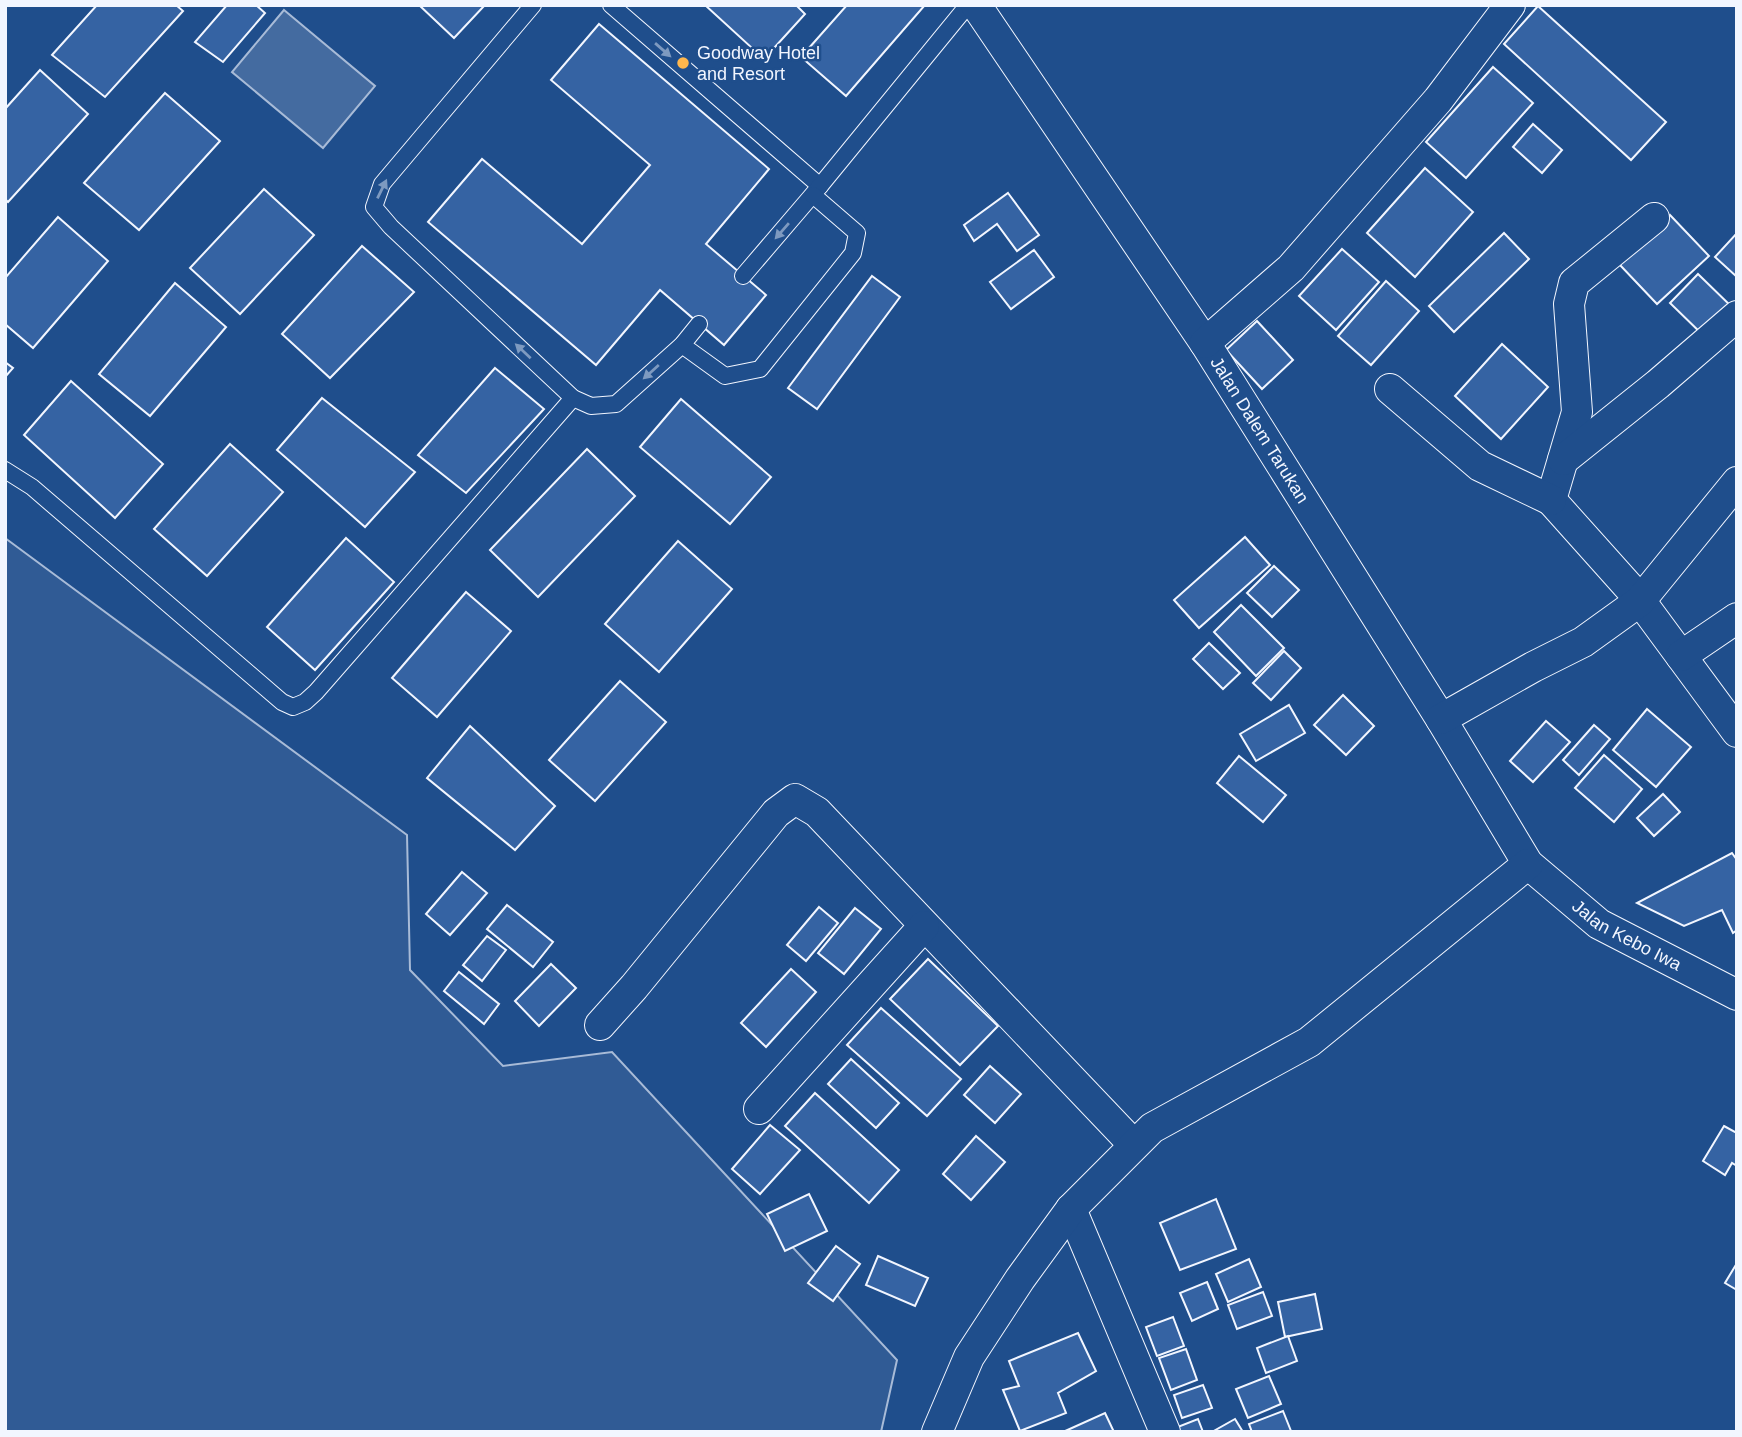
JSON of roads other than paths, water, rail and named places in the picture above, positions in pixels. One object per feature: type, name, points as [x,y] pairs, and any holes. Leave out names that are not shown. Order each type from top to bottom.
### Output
[{"type":"street","name":"Jalan Dalem Tarukan","points":[[976,5],[1205,343],[1441,719],[1528,864]]},
{"type":"street","points":[[1205,343],[1290,268],[1438,100],[1510,5]]},
{"type":"street","points":[[1551,500],[1577,412],[1569,304],[1574,283],[1654,218]]},
{"type":"street","points":[[1563,460],[1737,316]]},
{"type":"street","points":[[1390,388],[1480,466],[1551,500],[1640,601],[1737,732]]},
{"type":"street","points":[[1441,719],[1532,667],[1583,642],[1640,601],[1737,482]]},
{"type":"street","points":[[1681,656],[1737,618]]},
{"type":"street","points":[[600,1025],[776,813],[795,799],[817,812],[1134,1145]]},
{"type":"street","points":[[937,1432],[969,1357],[1020,1279],[1071,1209],[1134,1145],[1152,1128],[1309,1042],[1528,864]]},
{"type":"street","name":"Jalan Kebo Iwa","points":[[1528,864],[1599,924],[1737,995]]},
{"type":"street","points":[[759,1109],[923,926]]},
{"type":"street","points":[[1071,1209],[1164,1432]]},
{"type":"lane","points":[[533,5],[382,184],[374,207],[391,227],[573,398],[591,406],[616,404],[682,345],[699,324]]},
{"type":"lane","points":[[611,5],[816,190],[857,233],[853,253],[760,369],[725,376],[682,345]]},
{"type":"lane","points":[[743,276],[968,5]]},
{"type":"lane","points":[[5,470],[32,487],[282,702],[293,706],[305,702],[316,692],[573,398]]},
{"type":"place","name":"Goodway Hotel and Resort","points":[[683,63]]}]
